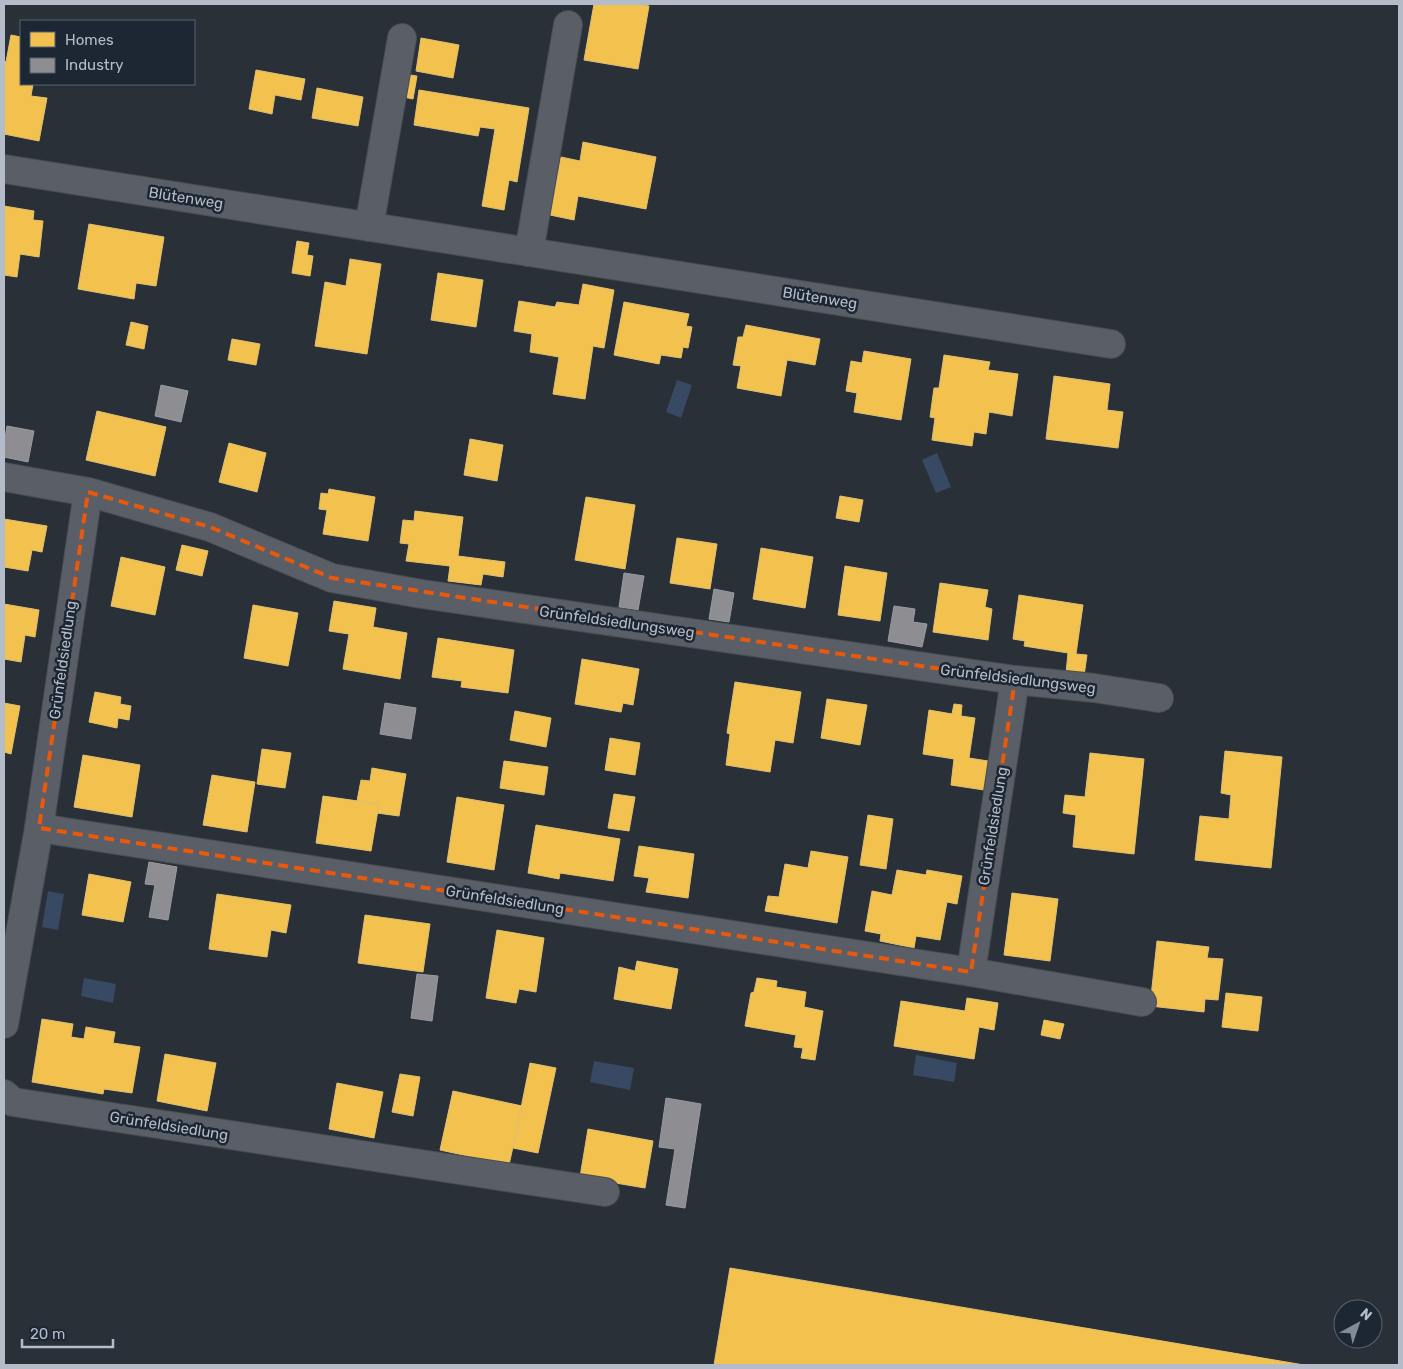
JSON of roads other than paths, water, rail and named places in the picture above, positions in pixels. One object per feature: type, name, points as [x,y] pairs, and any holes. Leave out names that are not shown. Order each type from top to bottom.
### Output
[{"type":"street","points":[[529,252],[568,25]]},
{"type":"street","points":[[368,227],[402,38]]},
{"type":"street","name":"Blütenweg","points":[[4,169],[1111,344]]},
{"type":"street","name":"Grünfeldsiedlungsweg","points":[[4,477],[88,492],[210,527],[332,578],[432,596],[1015,680],[1094,688],[1159,698]]},
{"type":"street","name":"Grünfeldsiedlung","points":[[4,1024],[39,828],[88,492]]},
{"type":"street","name":"Grünfeldsiedlung","points":[[971,972],[1015,680]]},
{"type":"street","name":"Grünfeldsiedlung","points":[[39,828],[971,972],[1142,1002]]},
{"type":"street","name":"Grünfeldsiedlung","points":[[4,1094],[13,1102],[605,1192]]},
{"type":"water","points":[[677,380],[692,385],[681,418],[666,412]]},
{"type":"water","points":[[937,453],[951,487],[936,493],[922,460]]},
{"type":"water","points":[[48,891],[64,894],[58,930],[42,927]]},
{"type":"water","points":[[84,978],[116,984],[113,1003],[81,996]]},
{"type":"water","points":[[916,1055],[957,1063],[954,1082],[913,1075]]},
{"type":"water","points":[[594,1061],[634,1068],[630,1090],[590,1082]]}]
